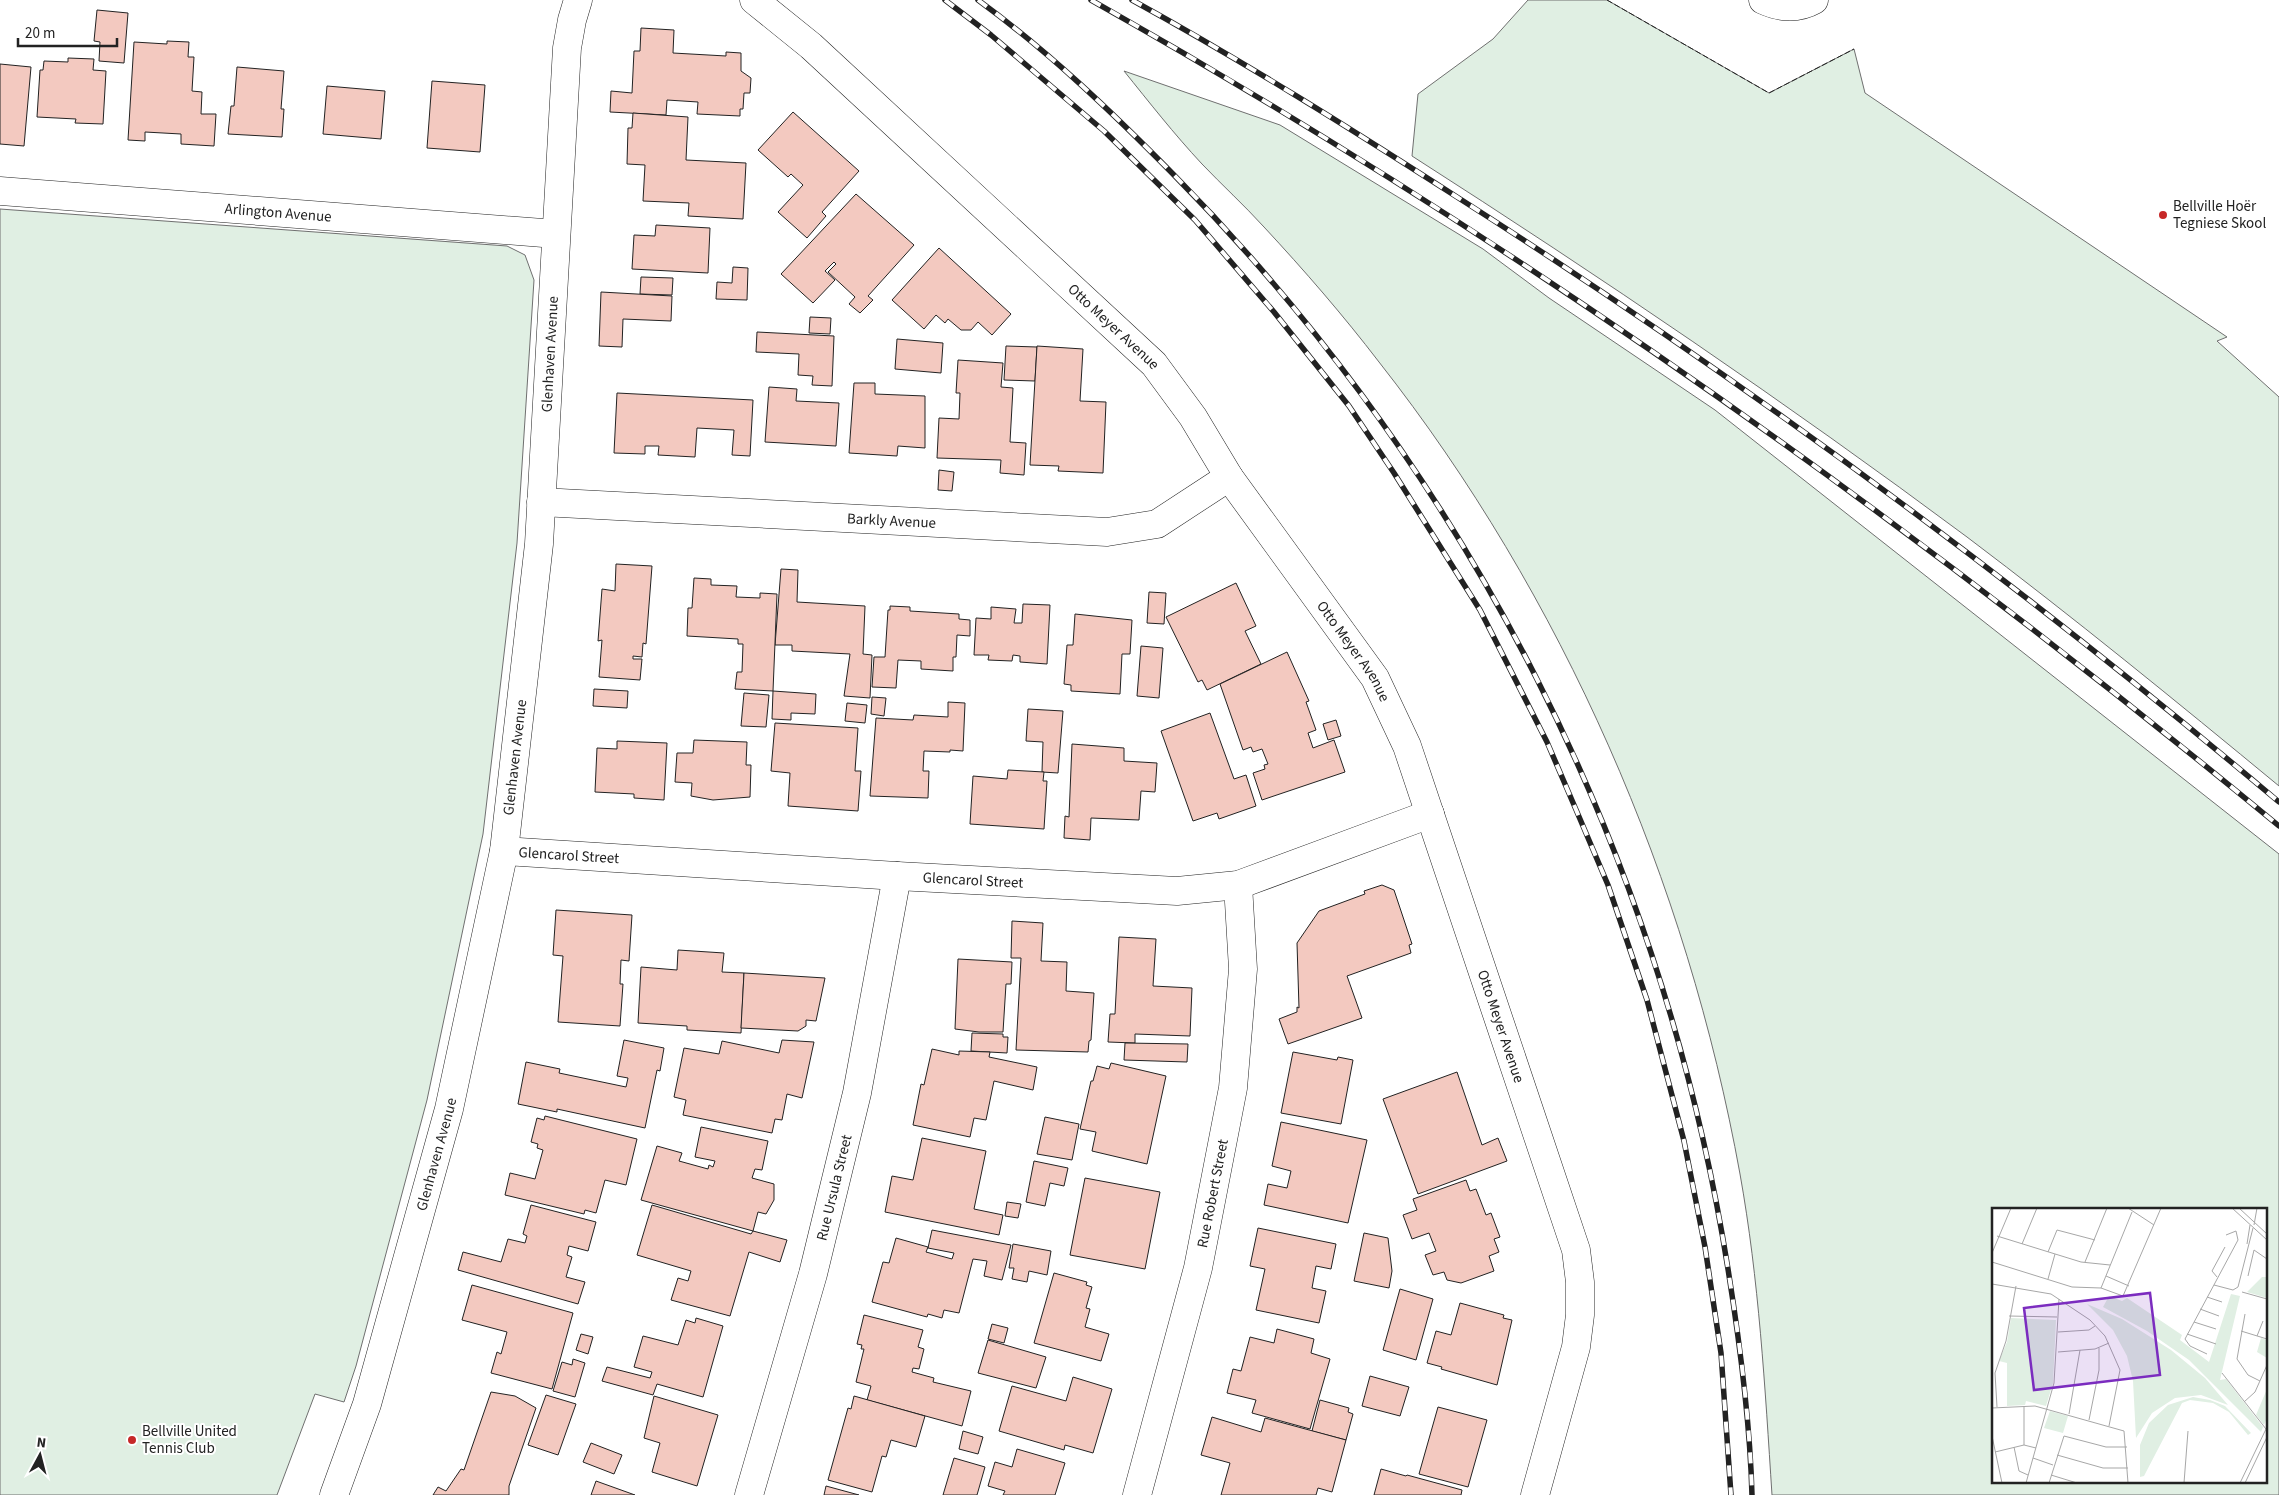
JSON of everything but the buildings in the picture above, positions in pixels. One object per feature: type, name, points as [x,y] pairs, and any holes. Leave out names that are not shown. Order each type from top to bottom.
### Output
[{"type":"street","name":"Glenhaven Avenue","points":[[334,1495],[367,1404],[449,1109],[504,852],[539,544],[567,48],[578,0]]},
{"type":"street","name":"Otto Meyer Avenue","points":[[754,0],[811,46],[1154,364],[1193,417],[1229,477],[1375,678],[1407,746],[1576,1250],[1580,1290],[1580,1314],[1576,1347],[1535,1495]]},
{"type":"street","points":[[1763,0],[1785,6],[1798,6],[1814,0]]},
{"type":"street","name":"Arlington Avenue","points":[[0,191],[556,234]]},
{"type":"street","name":"Barkly Avenue","points":[[541,502],[1107,532],[1157,524],[1229,477]]},
{"type":"street","name":"Glencarol Street","points":[[504,852],[1177,891],[1238,885],[1430,814]]},
{"type":"street","name":"Rue Ursula Street","points":[[749,1495],[813,1274],[857,1093],[897,876]]},
{"type":"street","name":"Rue Robert Street","points":[[1137,1495],[1198,1268],[1233,1088],[1243,969],[1238,885]]},
{"type":"green space","points":[[1528,0],[1607,0],[1769,93],[1854,49],[1865,93],[2227,337],[2217,341],[2279,397],[2279,786],[2046,598],[1899,487],[1693,342],[1412,156],[1418,94],[1493,39]]},
{"type":"green space","points":[[1124,71],[1280,125],[1483,249],[1549,298],[1715,410],[2279,854],[2279,1495],[1772,1495],[1760,1334],[1747,1214],[1717,1065],[1687,956],[1651,850],[1609,746],[1560,644],[1506,546],[1445,452],[1379,362],[1337,310],[1264,227],[1192,153]]},
{"type":"green space","points":[[0,209],[507,246],[525,255],[534,280],[517,543],[483,834],[427,1100],[356,1366],[344,1402],[315,1394],[277,1495],[0,1495]]},
{"type":"railway","points":[[945,0],[991,35],[1104,131],[1195,220],[1274,312],[1349,406],[1394,473],[1480,610],[1547,742],[1580,819],[1608,885],[1647,1000],[1684,1141],[1705,1247],[1721,1353],[1731,1495]]},
{"type":"railway","points":[[978,0],[1054,61],[1127,128],[1173,174],[1279,290],[1375,413],[1461,542],[1536,678],[1601,819],[1655,965],[1697,1115],[1728,1269],[1737,1325],[1747,1410],[1752,1495]]},
{"type":"railway","points":[[1091,0],[1248,91],[1402,186],[1554,285],[1703,387],[1851,492],[1996,601],[2279,826]]},
{"type":"railway","points":[[1132,0],[1296,96],[1457,197],[1670,338],[1775,411],[1878,486],[2081,641],[2279,802]]},
{"type":"fence","points":[[1607,0],[1769,93],[1854,49]]},
{"type":"place","name":"Bellville Hoër Tegniese Skool","points":[[2163,215]]},
{"type":"place","name":"Bellville United Tennis Club","points":[[132,1440]]}]
